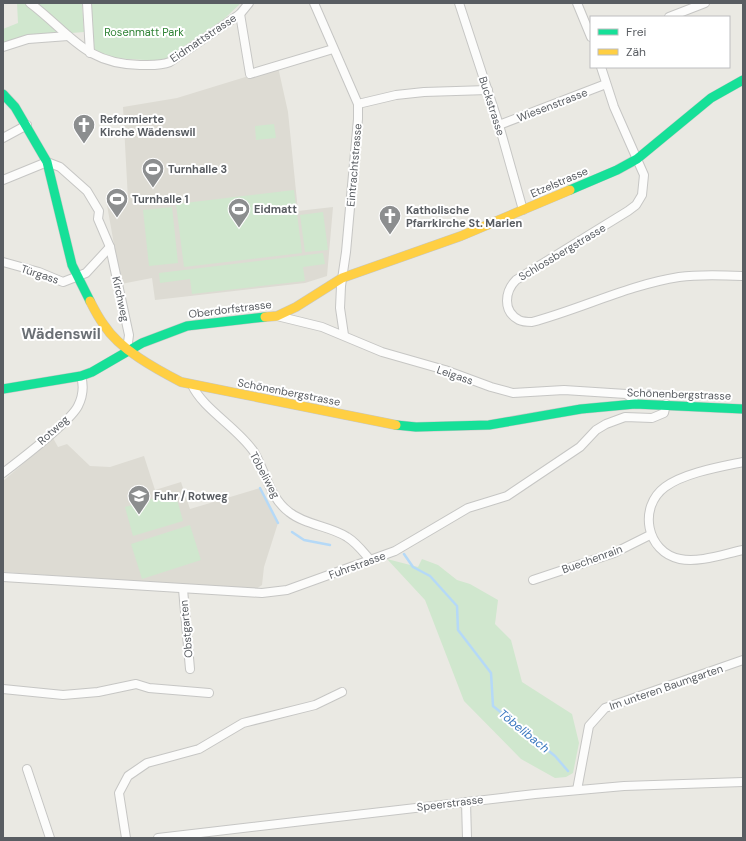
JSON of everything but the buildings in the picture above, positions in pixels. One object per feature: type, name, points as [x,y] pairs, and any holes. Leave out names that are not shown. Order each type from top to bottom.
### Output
[{"type":"street","name":"Eidmattstrasse","points":[[30,3],[48,17],[68,36],[90,53],[101,59],[128,64],[162,65],[170,62],[240,14],[249,3]]},
{"type":"street","points":[[87,3],[90,53]]},
{"type":"street","name":"Eintrachtstrasse","points":[[314,3],[332,49],[358,104],[358,126],[340,308],[344,335]]},
{"type":"street","name":"Buckstrasse","points":[[459,3],[499,125],[523,210]]},
{"type":"street","points":[[577,3],[590,35]]},
{"type":"street","points":[[672,16],[704,3]]},
{"type":"street","points":[[240,14],[250,74],[332,49]]},
{"type":"street","points":[[3,47],[28,39],[68,36]]},
{"type":"street","name":"Schlossbergstrasse","points":[[601,68],[606,84],[644,175],[645,182],[642,195],[636,205],[617,219],[516,280],[510,286],[507,294],[507,304],[511,312],[520,320],[532,322],[651,283],[678,277],[704,274],[743,276]]},
{"type":"street","name":"Etzelstrasse","points":[[342,278],[461,236],[617,170],[637,159],[711,98],[743,80]]},
{"type":"street","name":"Wiesenstrasse","points":[[499,125],[606,84]]},
{"type":"street","points":[[358,104],[396,95],[488,90]]},
{"type":"street","name":"Schönenbergstrasse","points":[[3,94],[16,106],[47,162],[52,178],[63,232],[77,277],[106,330],[127,350],[157,370],[192,385],[383,423],[423,427],[459,428],[489,425],[581,409],[635,404],[666,404],[743,409]]},
{"type":"street","points":[[3,138],[27,125]]},
{"type":"street","points":[[3,180],[47,162]]},
{"type":"street","name":"Kirchweg","points":[[47,162],[60,168],[87,191],[99,211],[98,219],[110,247],[129,335],[127,350]]},
{"type":"street","points":[[77,277],[86,273],[110,247]]},
{"type":"street","name":"Türgass","points":[[3,262],[39,272],[64,282],[77,277]]},
{"type":"street","name":"Oberdorfstrasse","points":[[3,389],[81,376],[92,372],[127,350],[161,334],[187,326],[277,316],[296,307],[342,278]]},
{"type":"street","name":"Leigass","points":[[277,316],[304,322],[344,335],[382,352],[445,370],[513,393],[564,390],[626,394],[633,399],[635,404]]},
{"type":"street","name":"Rotweg","points":[[3,473],[66,420],[78,407],[82,396],[81,376]]},
{"type":"street","name":"Töbeliweg","points":[[192,385],[201,399],[242,436],[254,453],[270,488],[281,505],[289,513],[347,536],[371,561]]},
{"type":"street","name":"Fuhrstrasse","points":[[3,577],[262,593],[287,590],[371,561],[414,541],[468,508],[508,496],[580,447],[596,430],[606,424],[625,417],[657,417],[664,413],[666,404]]},
{"type":"street","points":[[743,462],[710,469],[674,481],[664,488],[656,497],[651,506],[648,525],[650,535],[661,549],[679,559],[692,560],[743,550]]},
{"type":"street","name":"Buechenrain","points":[[533,580],[614,553],[650,535]]},
{"type":"street","name":"Obstgarten","points":[[182,589],[190,669]]},
{"type":"street","name":"Im unteren Baumgarten","points":[[577,790],[588,730],[596,716],[605,708],[743,660]]},
{"type":"street","points":[[3,689],[63,695],[98,692],[136,684],[149,688],[209,693]]},
{"type":"street","points":[[126,838],[119,793],[128,776],[147,763],[199,749],[243,723],[315,705],[342,692]]},
{"type":"street","points":[[27,769],[50,838]]},
{"type":"street","name":"Speerstrasse","points":[[158,838],[577,790],[743,782]]},
{"type":"street","points":[[466,802],[467,838]]},
{"type":"shaded area","name":"Eidmatt","points":[[278,67],[288,112],[298,211],[333,207],[327,276],[305,283],[155,300],[152,278],[121,284],[107,205],[128,200],[123,107],[177,98]]},
{"type":"shaded area","name":"Fuhr / Rotweg","points":[[53,438],[58,447],[67,444],[90,466],[110,467],[144,456],[155,490],[181,482],[190,509],[260,488],[278,523],[264,567],[262,585],[256,589],[3,572],[3,481]]},
{"type":"green space","points":[[17,3],[82,3],[84,32],[22,37],[3,45],[3,29],[18,23]]},
{"type":"green space","name":"Rosenmatt Park","points":[[89,3],[241,3],[224,19],[162,61],[111,58],[92,49]]},
{"type":"green space","points":[[274,124],[276,138],[256,140],[255,126]]},
{"type":"green space","name":"Eidmatt","points":[[294,190],[302,253],[184,267],[176,204]]},
{"type":"green space","points":[[172,207],[178,263],[149,266],[143,210]]},
{"type":"green space","points":[[323,212],[328,250],[305,252],[300,215]]},
{"type":"green space","points":[[323,253],[325,264],[303,267],[305,281],[192,294],[190,279],[160,283],[159,273]]},
{"type":"green space","points":[[175,492],[183,521],[133,536],[125,507]]},
{"type":"green space","points":[[190,525],[201,560],[142,579],[131,544]]},
{"type":"green space","points":[[387,559],[418,567],[422,559],[438,565],[457,580],[470,584],[498,600],[495,624],[511,640],[522,682],[572,714],[579,743],[573,773],[566,777],[555,778],[521,759],[464,701],[425,600]]},
{"type":"waterway","name":"Töbelibach","points":[[260,488],[278,523]]},
{"type":"waterway","name":"Töbelibach","points":[[292,532],[304,540],[330,545]]},
{"type":"waterway","name":"Töbelibach","points":[[404,554],[413,567],[430,576],[457,606],[458,630],[491,673],[493,706],[555,756],[568,771]]},
{"type":"traffic: fast","points":[[570,190],[617,170],[637,159],[711,98],[743,80]]},
{"type":"traffic: fast","points":[[3,94],[15,107],[47,162],[72,265],[90,301]]},
{"type":"traffic: fast","points":[[3,389],[81,376],[92,372],[142,343],[187,326],[265,317]]},
{"type":"traffic: fast","points":[[396,425],[416,427],[489,425],[581,409],[635,404],[743,409]]},
{"type":"traffic: slow","points":[[265,317],[277,316],[296,307],[342,278],[461,236],[570,190]]},
{"type":"traffic: slow","points":[[90,301],[102,322],[119,342],[139,358],[181,382],[396,425]]},
{"type":"place","name":"Reformierte Kirche Wädenswil","points":[[84,144]]},
{"type":"place","name":"Turnhalle 3","points":[[153,188]]},
{"type":"place","name":"Turnhalle 1","points":[[117,218]]},
{"type":"place","name":"Eidmatt","points":[[239,228]]},
{"type":"place","name":"Katholische Pfarrkirche St. Marien","points":[[390,236]]},
{"type":"place","name":"Fuhr / Rotweg","points":[[139,516]]},
{"type":"district","name":"Wädenswil","points":[[61,334]]}]
